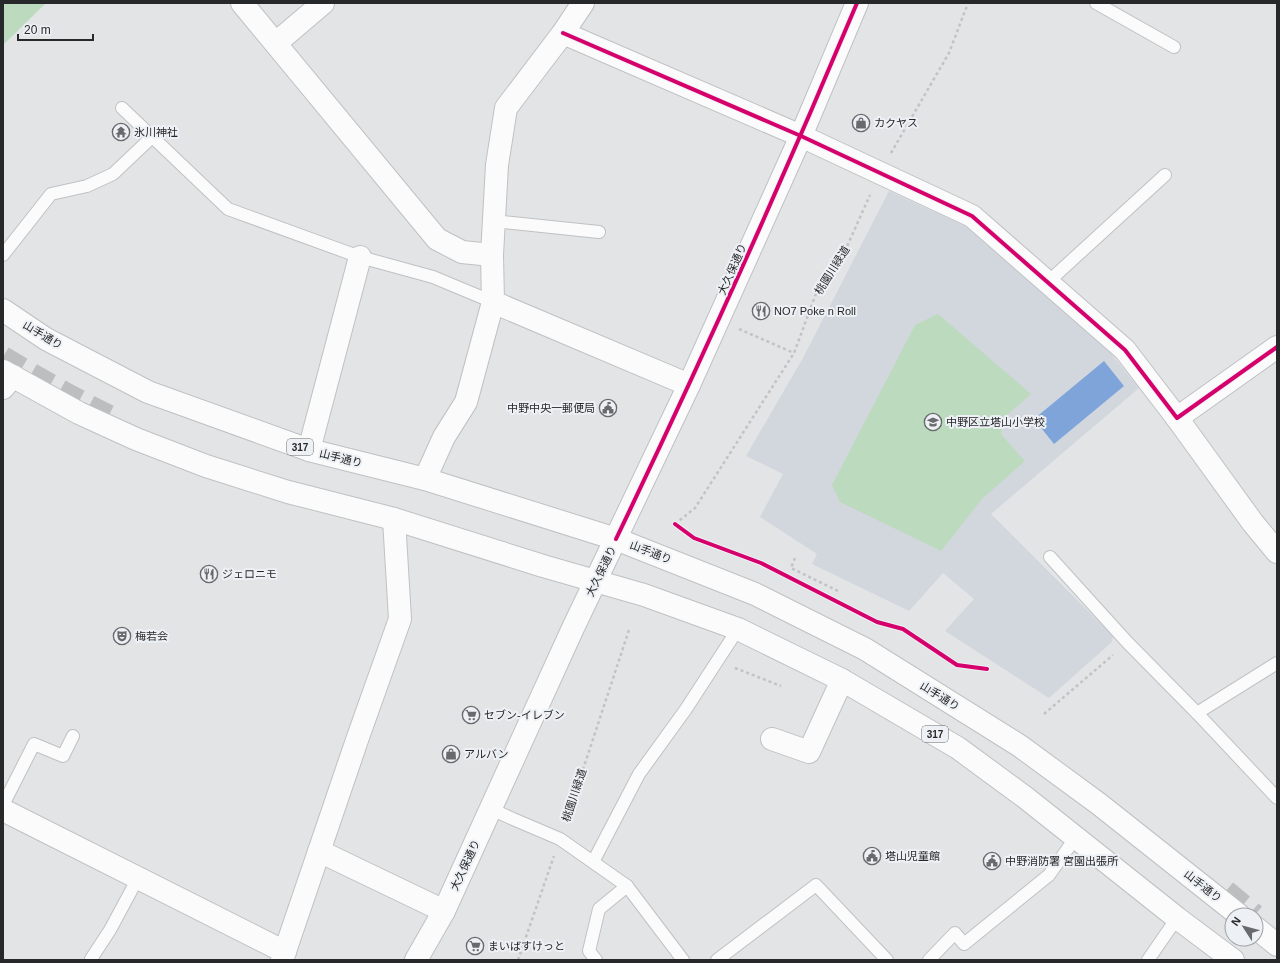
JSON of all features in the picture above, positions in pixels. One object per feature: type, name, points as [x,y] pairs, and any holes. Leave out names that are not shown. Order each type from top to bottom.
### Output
[{"type":"main road","points":[[242,3],[437,239],[462,252],[492,255]]},
{"type":"main road","points":[[276,43],[323,3]]},
{"type":"main road","points":[[425,479],[444,437],[466,402],[493,302],[492,255],[497,165],[506,108],[563,33],[583,3]]},
{"type":"main road","name":"大久保通り","points":[[416,960],[444,911],[595,582],[719,320],[801,136],[857,3]]},
{"type":"main road","points":[[563,33],[801,136],[972,216],[1125,350],[1177,418],[1253,523],[1277,552]]},
{"type":"main road","points":[[309,450],[360,257]]},
{"type":"main road","points":[[493,302],[689,385]]},
{"type":"main road","name":"山手通り","points":[[3,310],[46,339],[148,392],[309,450],[425,479],[616,539],[755,594],[865,649],[1020,746],[1099,804],[1230,907]]},
{"type":"main road","points":[[1177,418],[1277,347]]},
{"type":"main road","name":"317","points":[[6,378],[136,439],[206,466],[288,492],[394,519],[595,582],[644,595],[738,629],[842,680],[958,748],[1026,798],[1177,918],[1233,960]]},
{"type":"main road","points":[[3,810],[138,878],[283,956],[400,619],[394,519]]},
{"type":"main road","points":[[772,740],[809,752],[842,680]]},
{"type":"main road","points":[[319,851],[444,911]]},
{"type":"main road","points":[[1264,934],[1277,945]]},
{"type":"lane","points":[[1096,3],[1174,47]]},
{"type":"lane","points":[[122,108],[228,209],[360,257],[433,277],[493,302]]},
{"type":"lane","points":[[3,256],[50,194],[87,186],[113,174],[152,137]]},
{"type":"lane","points":[[1048,282],[1166,174]]},
{"type":"lane","points":[[494,221],[599,232]]},
{"type":"lane","points":[[1050,557],[1128,642],[1197,712],[1277,798]]},
{"type":"lane","points":[[592,862],[639,774],[686,709],[738,629]]},
{"type":"lane","points":[[1197,712],[1277,663]]},
{"type":"lane","points":[[3,806],[34,744],[63,756],[73,736]]},
{"type":"lane","points":[[491,809],[560,839],[626,886],[683,960]]},
{"type":"lane","points":[[929,960],[955,934],[964,944],[1049,875],[1076,837]]},
{"type":"lane","points":[[91,959],[110,930],[138,878]]},
{"type":"lane","points":[[717,960],[816,885],[887,960]]},
{"type":"lane","points":[[596,960],[589,951],[599,909],[626,886]]},
{"type":"lane","points":[[1148,960],[1177,918]]},
{"type":"path","points":[[719,320],[794,353]]},
{"type":"path","points":[[675,524],[682,529]]},
{"type":"path","points":[[795,558],[791,568],[838,591]]},
{"type":"path","points":[[1044,714],[1128,642]]},
{"type":"path","points":[[729,666],[781,686]]},
{"type":"shaded area","name":"中野区立塔山小学校","points":[[889,191],[965,226],[1108,350],[1139,388],[991,514],[1113,636],[1112,642],[1049,698],[945,631],[974,599],[943,573],[909,611],[812,564],[817,554],[760,517],[783,474],[746,456],[803,358]]},
{"type":"green space","points":[[3,3],[46,3],[3,45]]},
{"type":"green space","points":[[938,314],[1031,394],[1007,415],[1001,434],[1025,461],[982,499],[941,551],[840,502],[832,485],[915,325]]},
{"type":"water","points":[[1104,361],[1124,386],[1054,444],[1034,419]]},
{"type":"tunnel","points":[[3,357],[59,390],[118,420]]},
{"type":"tunnel","points":[[1226,891],[1245,907]]},
{"type":"cycle path","points":[[616,539],[740,272],[857,3]]},
{"type":"cycle path","points":[[563,33],[801,136],[972,216],[1125,350],[1177,418],[1277,347]]},
{"type":"cycle path","points":[[675,524],[694,538],[761,563],[877,622],[903,629],[957,665],[987,669]]},
{"type":"place","name":"カクヤス","points":[[861,123]]},
{"type":"place","name":"氷川神社","points":[[121,132]]},
{"type":"place","name":"NO7 Poke n Roll","points":[[761,311]]},
{"type":"place","name":"中野中央一郵便局","points":[[608,408]]},
{"type":"place","name":"中野区立塔山小学校","points":[[933,422]]},
{"type":"place","name":"ジェロニモ","points":[[209,574]]},
{"type":"place","name":"梅若会","points":[[122,636]]},
{"type":"place","name":"セブン-イレブン","points":[[471,715]]},
{"type":"place","name":"アルバン","points":[[451,754]]},
{"type":"place","name":"塔山児童館","points":[[872,856]]},
{"type":"place","name":"中野消防署 宮園出張所","points":[[992,861]]},
{"type":"place","name":"まいばすけっと","points":[[475,946]]}]
